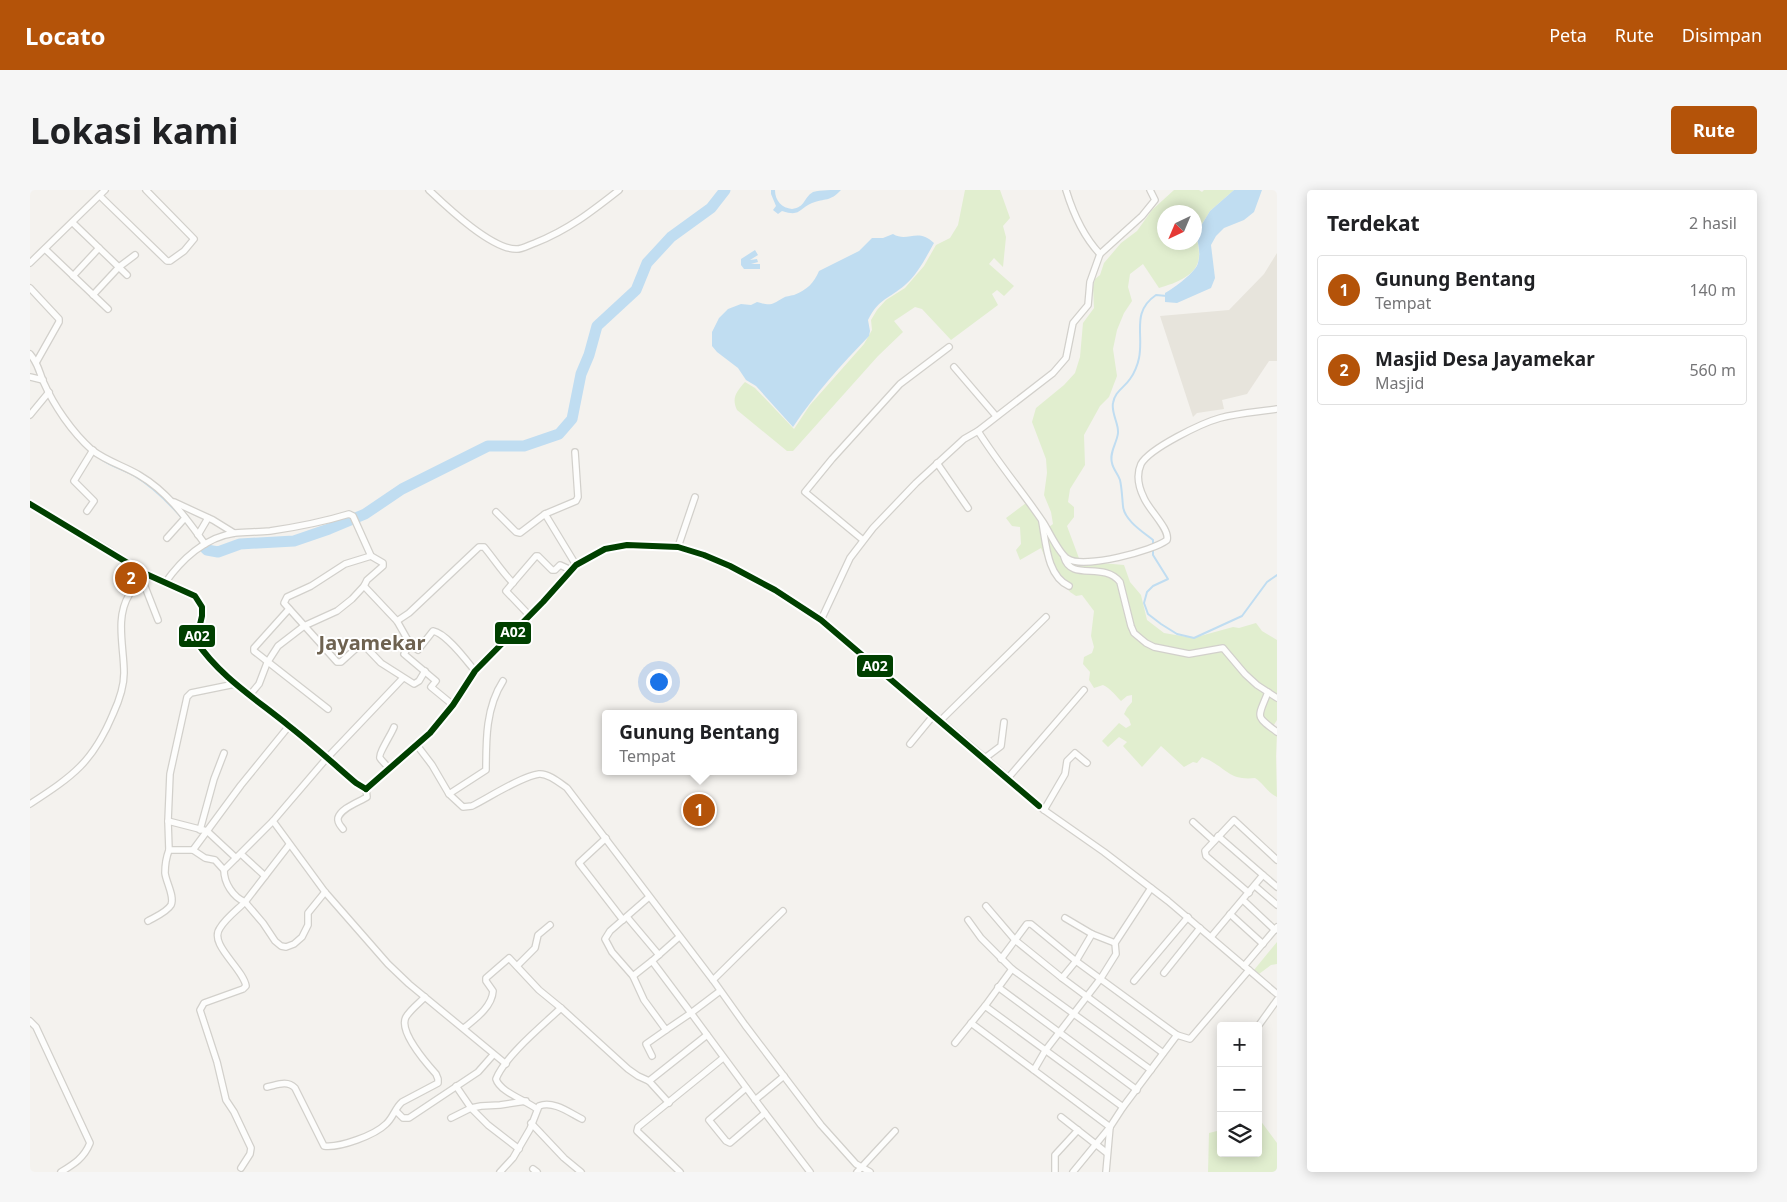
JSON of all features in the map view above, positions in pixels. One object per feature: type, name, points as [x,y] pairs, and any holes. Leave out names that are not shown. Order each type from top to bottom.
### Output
[{"type":"street","points":[[30,263],[105,190]]},
{"type":"street","points":[[100,196],[167,261],[170,261],[194,239],[146,190]]},
{"type":"street","points":[[429,190],[486,238],[499,245],[518,249],[552,236],[571,226],[619,190]]},
{"type":"street","points":[[1066,190],[1087,236],[1100,254]]},
{"type":"street","points":[[820,620],[850,558],[863,540],[916,482],[964,439],[978,432],[1063,362],[1068,353],[1074,323],[1088,305],[1090,282],[1100,254],[1148,209],[1155,200],[1150,190]]},
{"type":"street","points":[[72,223],[127,275]]},
{"type":"street","points":[[73,276],[99,248]]},
{"type":"street","points":[[45,250],[108,309]]},
{"type":"street","points":[[93,295],[119,267],[135,255]]},
{"type":"street","points":[[30,288],[59,318],[59,322],[37,361]]},
{"type":"street","points":[[863,540],[805,492],[832,459],[900,384],[950,347]]},
{"type":"street","points":[[30,354],[37,361],[43,380],[66,420],[93,450],[156,487],[172,501],[205,544]]},
{"type":"street","points":[[954,367],[996,416]]},
{"type":"street","points":[[30,377],[43,380]]},
{"type":"street","points":[[30,414],[49,392]]},
{"type":"street","points":[[1064,557],[1072,561],[1092,562],[1112,559],[1147,549],[1167,540],[1168,536],[1146,503],[1140,490],[1139,471],[1145,459],[1172,440],[1210,421],[1232,415],[1277,409]]},
{"type":"street","points":[[978,432],[1041,519],[1067,564],[1075,570],[1101,571],[1115,576],[1120,582],[1134,633],[1154,647],[1189,654],[1202,653],[1214,648],[1223,648],[1245,674],[1277,698]]},
{"type":"street","points":[[86,511],[94,501],[74,481],[93,450]]},
{"type":"street","points":[[496,512],[516,532],[520,533],[545,514],[573,502],[578,497],[575,452]]},
{"type":"street","points":[[937,463],[968,508]]},
{"type":"street","points":[[678,548],[695,497]]},
{"type":"street","points":[[172,501],[234,533]]},
{"type":"street","points":[[30,504],[106,548],[144,577],[165,583],[195,596],[202,607],[202,616],[196,641],[221,672],[289,726],[326,759],[356,783],[366,788]]},
{"type":"street","points":[[165,583],[176,567],[189,554],[218,537],[234,533],[258,532],[309,525],[349,514],[353,516],[371,556]]},
{"type":"street","points":[[545,514],[576,565]]},
{"type":"street","points":[[166,538],[185,518]]},
{"type":"street","points":[[198,535],[208,518]]},
{"type":"street","points":[[1041,519],[1053,568],[1058,578],[1069,586]]},
{"type":"street","points":[[366,788],[430,733],[453,705],[475,671],[576,565],[606,549],[627,545],[678,548],[704,555],[730,566],[775,590],[820,620],[1044,810],[1104,852],[1188,917],[1277,994]]},
{"type":"street","points":[[397,621],[409,613],[480,547],[484,547],[513,584]]},
{"type":"street","points":[[250,696],[278,646],[304,626],[338,611],[383,564],[371,556],[346,564],[311,586],[287,597],[284,603],[288,609],[304,626],[337,662],[341,662],[362,643],[381,663],[414,684],[417,684],[425,671]]},
{"type":"street","points":[[529,615],[506,591],[536,556],[552,570],[560,566],[571,570]]},
{"type":"street","points":[[144,577],[158,620]]},
{"type":"street","points":[[30,804],[69,778],[97,747],[120,697],[124,675],[122,610],[130,593],[144,577]]},
{"type":"street","points":[[364,586],[397,621],[410,644],[418,650],[432,631],[438,632],[451,643],[475,671]]},
{"type":"street","points":[[288,609],[254,648],[254,651],[328,709]]},
{"type":"street","points":[[940,721],[1046,617]]},
{"type":"street","points":[[410,644],[404,654],[436,681],[431,688],[453,705]]},
{"type":"street","points":[[224,870],[273,821],[326,759],[403,678]]},
{"type":"street","points":[[449,794],[486,770],[486,741],[490,713],[495,693],[503,681]]},
{"type":"street","points":[[148,921],[166,910],[172,901],[165,874],[166,858],[169,850],[170,774],[187,697],[190,693],[235,684]]},
{"type":"street","points":[[1008,778],[1084,690]]},
{"type":"street","points":[[1268,692],[1259,714],[1261,720],[1277,732]]},
{"type":"street","points":[[910,744],[933,716]]},
{"type":"street","points":[[985,758],[1001,746],[1004,722]]},
{"type":"street","points":[[193,850],[204,830],[218,818],[241,784],[289,726]]},
{"type":"street","points":[[389,768],[380,758],[380,753],[394,727]]},
{"type":"street","points":[[416,744],[432,765],[449,794],[459,805],[467,807],[522,780],[542,774],[567,788],[821,1126],[860,1170],[870,1172]]},
{"type":"street","points":[[204,830],[205,812],[214,779],[224,753]]},
{"type":"street","points":[[1044,810],[1065,774],[1067,761],[1075,753],[1087,763]]},
{"type":"street","points":[[343,829],[338,819],[342,813],[367,797],[366,788]]},
{"type":"street","points":[[205,812],[218,818]]},
{"type":"street","points":[[1249,893],[1205,855],[1205,851],[1234,820],[1277,860]]},
{"type":"street","points":[[168,821],[204,830],[265,876]]},
{"type":"street","points":[[273,821],[325,892],[388,964],[424,997],[506,1064]]},
{"type":"street","points":[[1193,822],[1277,888]]},
{"type":"street","points":[[606,838],[579,865],[659,955]]},
{"type":"street","points":[[241,1168],[250,1154],[251,1148],[234,1112],[226,1100],[200,1010],[204,1003],[243,989],[246,986],[241,974],[220,946],[217,938],[219,929],[245,902],[289,845]]},
{"type":"street","points":[[169,850],[193,850],[205,858],[220,863],[224,870],[224,876],[236,897],[245,902],[263,923],[274,941],[281,946],[286,947],[294,944],[302,937],[308,925],[308,912],[325,892]]},
{"type":"street","points":[[1211,937],[1264,876]]},
{"type":"street","points":[[1255,886],[1277,905]]},
{"type":"street","points":[[1034,1070],[1045,1051],[1101,978],[1116,954],[1115,943],[1151,888]]},
{"type":"street","points":[[650,897],[605,936],[605,939],[612,952],[633,976],[644,1000],[666,1030]]},
{"type":"street","points":[[1001,959],[1027,924],[1030,924],[1076,961],[1177,1035],[1190,1039],[1247,968],[1262,944],[1276,928],[1243,900]]},
{"type":"street","points":[[986,906],[1015,940],[1062,978],[1163,1053]]},
{"type":"street","points":[[713,980],[783,911]]},
{"type":"street","points":[[1230,914],[1262,944]]},
{"type":"street","points":[[1134,981],[1188,917]]},
{"type":"street","points":[[1065,918],[1092,934],[1115,943]]},
{"type":"street","points":[[968,920],[1001,959],[1012,969],[1151,1070]]},
{"type":"street","points":[[517,966],[535,948],[538,935],[550,925]]},
{"type":"street","points":[[1164,973],[1200,928]]},
{"type":"street","points":[[1062,978],[1076,961],[1092,934]]},
{"type":"street","points":[[633,976],[679,937]]},
{"type":"street","points":[[464,1028],[477,1017],[492,998],[493,991],[486,978],[508,958],[539,990],[628,1069],[649,1081],[669,1103]]},
{"type":"street","points":[[652,961],[810,1172]]},
{"type":"street","points":[[955,1042],[1012,969]]},
{"type":"street","points":[[998,987],[1137,1090]]},
{"type":"street","points":[[652,1056],[646,1044],[720,992]]},
{"type":"street","points":[[268,1088],[290,1083],[295,1088],[322,1144],[326,1146],[352,1141],[375,1132],[385,1126],[394,1116],[397,1107],[402,1102],[437,1085],[439,1081],[436,1074],[411,1041],[404,1023],[424,997]]},
{"type":"street","points":[[1261,1022],[1277,1000]]},
{"type":"street","points":[[985,1006],[1123,1107]]},
{"type":"street","points":[[537,1109],[504,1090],[496,1079],[525,1041],[561,1008]]},
{"type":"street","points":[[30,1021],[36,1027],[90,1143],[86,1153],[80,1160],[61,1172]]},
{"type":"street","points":[[971,1023],[1110,1127]]},
{"type":"street","points":[[649,1081],[707,1035]]},
{"type":"street","points":[[1073,1172],[1094,1144],[1110,1127],[1177,1035]]},
{"type":"street","points":[[396,1111],[403,1118],[408,1118],[478,1072],[494,1055]]},
{"type":"street","points":[[680,1172],[637,1131],[639,1125],[669,1103],[723,1058]]},
{"type":"street","points":[[755,1100],[784,1076]]},
{"type":"street","points":[[456,1086],[471,1108],[488,1125],[518,1149]]},
{"type":"street","points":[[746,1088],[709,1120],[726,1141],[730,1143],[764,1113]]},
{"type":"street","points":[[451,1118],[471,1108],[526,1101]]},
{"type":"street","points":[[500,1172],[513,1158],[530,1129],[537,1109],[543,1104],[561,1108],[582,1120]]},
{"type":"street","points":[[1061,1116],[1107,1153]]},
{"type":"street","points":[[531,1123],[564,1158],[581,1172]]},
{"type":"street","points":[[1106,1172],[1110,1127]]},
{"type":"street","points":[[1055,1172],[1055,1155],[1078,1130]]},
{"type":"street","points":[[860,1170],[894,1131]]},
{"type":"shaded area","points":[[1277,253],[1277,361],[1269,361],[1247,394],[1222,400],[1224,409],[1197,413],[1193,417],[1160,316],[1229,310],[1264,274]]},
{"type":"green space","points":[[965,190],[1000,190],[1010,218],[1003,226],[1006,237],[1003,267],[994,258],[989,264],[1014,286],[1004,296],[997,290],[992,294],[998,305],[951,340],[922,309],[915,307],[894,321],[903,332],[878,356],[793,451],[787,451],[737,410],[735,398],[745,382],[755,388],[794,429],[810,405],[864,344],[872,330],[871,320],[877,310],[886,300],[905,288],[924,266],[936,245],[950,238],[958,225]]},
{"type":"green space","points":[[1174,190],[1199,190],[1202,192],[1204,190],[1234,190],[1210,211],[1202,224],[1202,205],[1158,205]]},
{"type":"green space","points":[[1157,205],[1157,250],[1199,250],[1198,261],[1196,267],[1186,277],[1173,284],[1159,288],[1143,264],[1130,274],[1128,287],[1132,301],[1124,313],[1117,330],[1113,349],[1117,376],[1109,397],[1100,406],[1084,435],[1085,465],[1070,489],[1068,502],[1074,507],[1074,517],[1067,526],[1080,561],[1124,565],[1130,582],[1141,595],[1147,620],[1164,633],[1193,638],[1256,623],[1262,631],[1277,640],[1277,720],[1272,728],[1277,733],[1277,797],[1255,778],[1232,775],[1202,757],[1197,763],[1193,762],[1184,767],[1161,746],[1142,767],[1123,746],[1127,742],[1119,737],[1108,747],[1102,741],[1119,723],[1126,728],[1131,725],[1129,719],[1124,714],[1132,702],[1132,695],[1127,696],[1121,701],[1111,690],[1103,685],[1094,688],[1089,680],[1090,672],[1083,664],[1084,657],[1092,653],[1094,647],[1091,636],[1094,611],[1082,595],[1076,596],[1070,592],[1063,582],[1052,574],[1041,548],[1020,560],[1016,550],[1021,544],[1020,527],[1012,526],[1006,518],[1030,500],[1049,527],[1053,524],[1051,512],[1044,495],[1047,473],[1046,459],[1032,422],[1036,408],[1064,385],[1075,373],[1080,357],[1083,323],[1094,308],[1093,287],[1095,279],[1100,275],[1104,263],[1121,243],[1137,231]]},
{"type":"green space","points":[[1277,942],[1277,964],[1271,965],[1259,974],[1254,970]]},
{"type":"green space","points":[[1262,1123],[1277,1143],[1277,1172],[1208,1172],[1209,1133],[1217,1131],[1217,1157],[1262,1157]]},
{"type":"water","points":[[771,190],[775,190],[776,197],[780,203],[792,209],[800,206],[813,192],[841,190],[830,198],[807,205],[799,212],[788,213],[782,211],[778,214],[773,210],[776,206]]},
{"type":"water","points":[[1234,190],[1262,190],[1254,212],[1244,220],[1224,228],[1211,245],[1215,278],[1211,288],[1177,303],[1165,302],[1165,293],[1184,280],[1198,263],[1199,250],[1202,250],[1202,224],[1210,211]]},
{"type":"water","points":[[893,234],[903,237],[923,236],[934,243],[910,281],[876,307],[868,320],[869,336],[829,380],[793,427],[756,386],[746,380],[738,368],[712,346],[712,332],[719,318],[728,309],[741,304],[751,305],[757,302],[771,304],[799,293],[810,286],[819,271],[859,251],[872,238],[883,238]]},
{"type":"water","points":[[755,250],[758,255],[750,260],[757,259],[758,262],[751,264],[760,264],[760,269],[744,269],[741,265],[741,259]]},
{"type":"waterway","points":[[205,548],[218,552],[240,544],[294,541],[365,514],[402,489],[488,446],[524,446],[559,434],[572,419],[581,374],[589,355],[597,326],[636,290],[647,263],[671,237],[711,208],[725,190]]},
{"type":"waterway","points":[[1167,296],[1156,295],[1148,302],[1144,309],[1140,324],[1138,363],[1128,382],[1116,395],[1113,407],[1118,433],[1111,459],[1120,480],[1124,511],[1135,525],[1153,540],[1153,555],[1168,579],[1153,586],[1147,592],[1144,603],[1148,614],[1177,634],[1194,638],[1242,616],[1267,582],[1277,575]]},
{"type":"waterway","points":[[101,459],[147,484],[183,519]]},
{"type":"transit line","name":"A02","points":[[30,504],[146,574],[195,596],[202,607],[202,616],[196,641],[216,666],[356,783],[366,789]]},
{"type":"transit line","name":"A02","points":[[366,789],[430,733],[453,705],[475,671],[543,602],[576,565],[605,549],[627,545],[678,547],[730,566],[775,590],[821,620],[1039,806]]},
{"type":"place","name":"Masjid Desa Jayamekar","points":[[131,578]]},
{"type":"place","name":"Gunung Bentang","points":[[699,810]]},
{"type":"district","name":"Jayamekar","points":[[372,643]]}]
